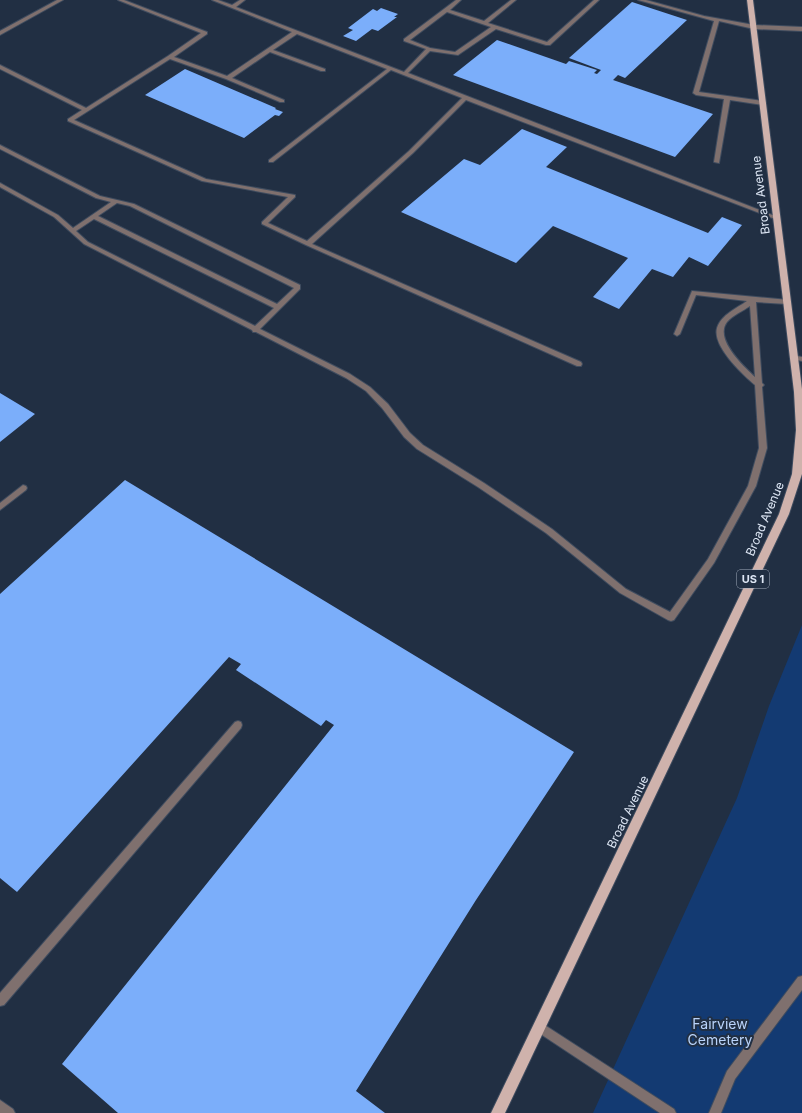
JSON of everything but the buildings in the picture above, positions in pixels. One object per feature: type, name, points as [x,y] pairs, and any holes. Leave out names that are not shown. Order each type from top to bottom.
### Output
[{"type":"main road","name":"Broad Avenue","points":[[498,1113],[784,514],[797,474],[801,430],[798,358],[787,302],[750,0]]},
{"type":"street","points":[[0,33],[61,0]]},
{"type":"street","points":[[120,0],[205,33],[170,57],[70,120],[204,180],[293,196],[264,223],[579,364]]},
{"type":"street","points":[[214,0],[777,218]]},
{"type":"street","points":[[232,7],[243,0]]},
{"type":"street","points":[[485,23],[514,0]]},
{"type":"street","points":[[446,10],[548,44],[597,0]]},
{"type":"street","points":[[640,0],[717,20],[754,27],[802,29]]},
{"type":"street","points":[[454,2],[446,10],[406,40],[428,49],[456,54],[496,27]]},
{"type":"street","points":[[717,20],[696,93],[727,99],[763,103]]},
{"type":"street","points":[[228,78],[296,32]]},
{"type":"street","points":[[405,74],[428,49]]},
{"type":"street","points":[[269,50],[323,70]]},
{"type":"street","points":[[170,57],[228,78],[282,101]]},
{"type":"street","points":[[0,67],[86,110]]},
{"type":"street","points":[[271,162],[392,68]]},
{"type":"street","points":[[308,244],[411,152],[466,97]]},
{"type":"street","points":[[718,162],[727,99]]},
{"type":"street","points":[[0,147],[98,197],[138,208],[298,287],[255,330]]},
{"type":"street","points":[[0,186],[56,216],[86,243],[348,376],[368,389],[385,406],[406,435],[420,447],[481,485],[549,531],[624,591],[671,617],[711,561],[752,486],[763,448],[754,300]]},
{"type":"street","points":[[72,232],[116,201]]},
{"type":"street","points":[[94,216],[278,307]]},
{"type":"street","points":[[677,334],[694,293],[787,302]]},
{"type":"street","points":[[754,300],[724,320],[720,329],[723,344],[735,362],[760,385]]},
{"type":"street","points":[[0,506],[23,488]]},
{"type":"street","points":[[0,1001],[238,725]]},
{"type":"street","points":[[715,1113],[731,1075],[802,981]]},
{"type":"street","points":[[540,1027],[670,1113]]},
{"type":"street","points":[[0,1106],[9,1113]]},
{"type":"green space","name":"Fairview Cemetery","points":[[802,625],[802,1113],[593,1113],[737,798],[769,706]]}]
